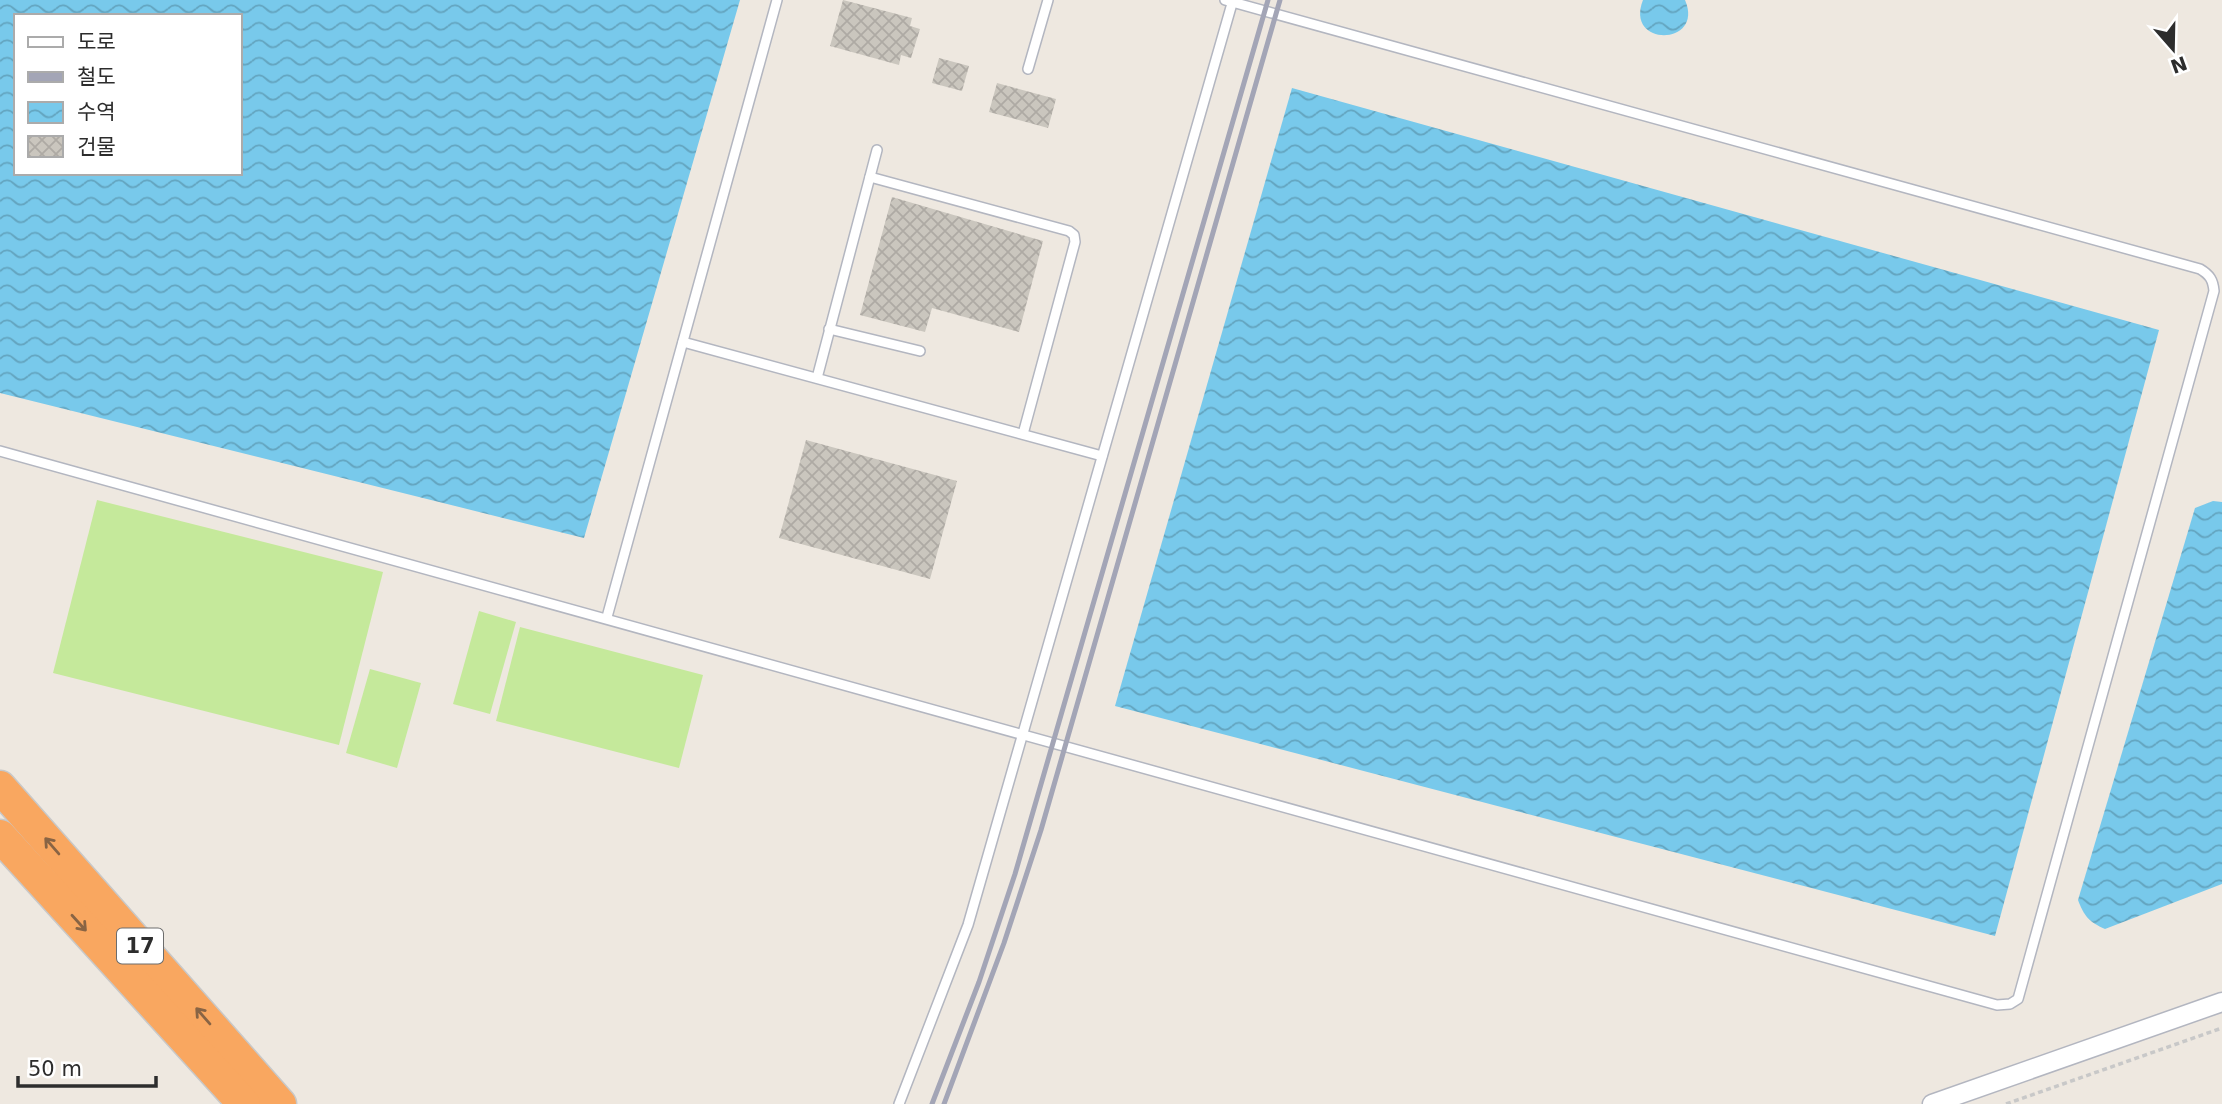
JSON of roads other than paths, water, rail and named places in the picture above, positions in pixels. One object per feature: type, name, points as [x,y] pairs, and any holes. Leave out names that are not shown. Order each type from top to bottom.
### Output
[{"type":"highway","name":"17","points":[[0,787],[280,1104]]},
{"type":"highway","name":"17","points":[[0,836],[244,1104]]},
{"type":"street","points":[[1932,1104],[2222,1002]]},
{"type":"lane","points":[[607,617],[777,0]]},
{"type":"lane","points":[[1028,69],[1048,0]]},
{"type":"lane","points":[[0,451],[607,617],[1022,735],[1997,1005],[2010,1004],[2018,999],[2022,990],[2217,283],[2200,269],[1230,1],[1102,456],[1022,735],[968,925],[899,1104]]},
{"type":"lane","points":[[817,378],[877,150]]},
{"type":"lane","points":[[870,177],[1069,230],[1074,235],[1075,242],[1023,434]]},
{"type":"lane","points":[[830,329],[920,351]]},
{"type":"lane","points":[[683,342],[1102,456]]},
{"type":"water","points":[[0,0],[740,0],[584,538],[0,393]]},
{"type":"water","points":[[1643,0],[1685,0],[1688,15],[1684,26],[1675,33],[1653,33],[1644,27],[1640,16]]},
{"type":"water","points":[[1292,88],[2159,330],[1995,936],[1115,706]]},
{"type":"water","points":[[2213,501],[2222,502],[2222,884],[2105,929],[2088,918],[2078,900],[2195,508]]},
{"type":"railway","points":[[932,1104],[979,982],[1015,874],[1268,0]]},
{"type":"railway","points":[[944,1104],[1004,943],[1041,830],[1280,0]]}]
